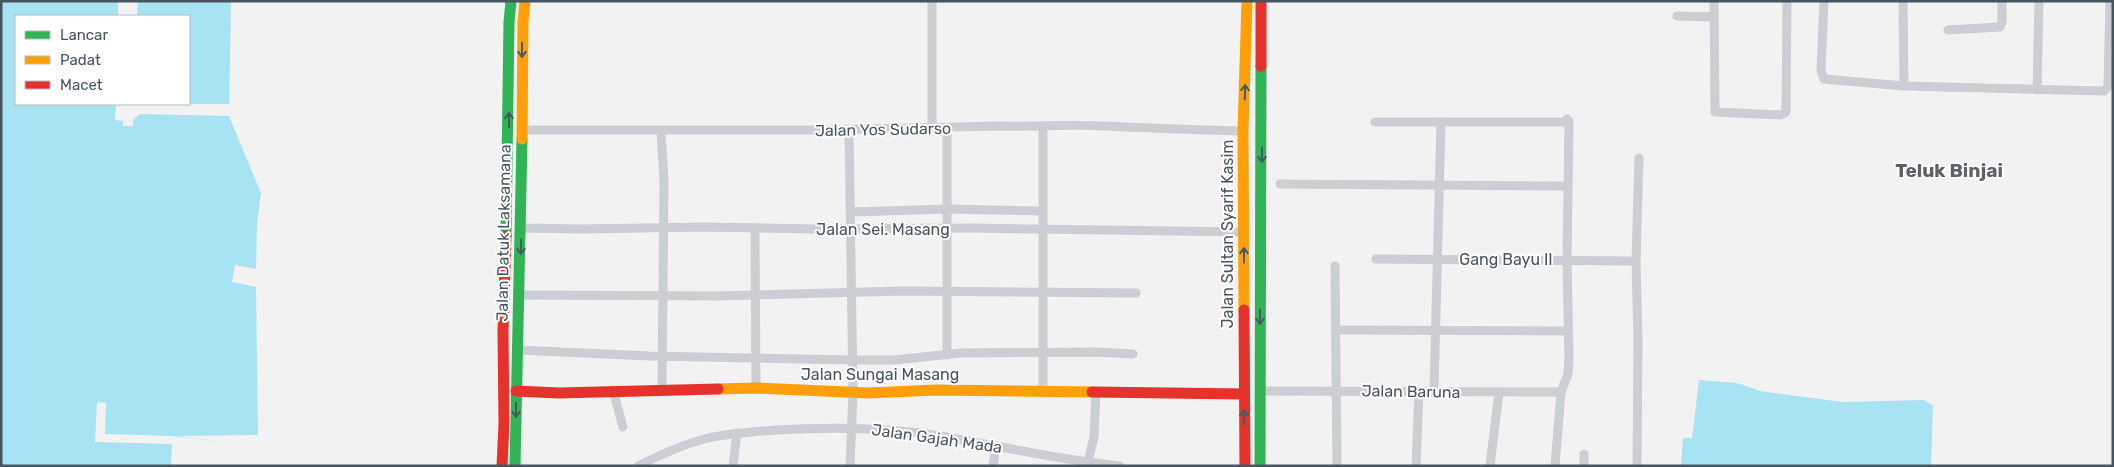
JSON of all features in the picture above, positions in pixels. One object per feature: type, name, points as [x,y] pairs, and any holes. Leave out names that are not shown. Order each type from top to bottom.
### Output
[{"type":"main road","name":"Jalan Datuk Laksamana","points":[[502,466],[504,424],[503,332],[508,194],[509,22],[511,1]]},
{"type":"main road","name":"Jalan Datuk Laksamana","points":[[515,466],[521,228],[523,22],[525,1]]},
{"type":"main road","name":"Jalan Sultan Syarif Kasim","points":[[1245,466],[1244,131],[1247,1]]},
{"type":"main road","name":"Jalan Sultan Syarif Kasim","points":[[1260,466],[1261,1]]},
{"type":"main road","points":[[509,22],[523,22]]},
{"type":"main road","points":[[503,332],[517,333]]},
{"type":"main road","name":"Jalan Sungai Masang","points":[[516,391],[559,394],[581,391],[756,388],[892,393],[909,390],[1042,390],[1048,392],[1244,394]]},
{"type":"street","points":[[932,1],[932,127]]},
{"type":"street","points":[[1714,1],[1715,112],[1750,114],[1784,114],[1786,112],[1787,1]]},
{"type":"street","points":[[1824,1],[1821,71],[1824,79],[1904,86],[2104,91],[2106,90],[2110,44],[2110,1]]},
{"type":"street","points":[[1903,1],[1904,86]]},
{"type":"street","points":[[1948,30],[2000,26],[2002,22],[2002,1]]},
{"type":"street","points":[[2037,90],[2039,1]]},
{"type":"street","points":[[1677,16],[1713,17]]},
{"type":"street","points":[[1376,122],[1564,122],[1567,119],[1570,129],[1567,186],[1568,374],[1561,392],[1555,466]]},
{"type":"street","points":[[1434,391],[1441,122]]},
{"type":"street","name":"Jalan Yos Sudarso","points":[[522,130],[849,130],[932,127],[1104,126],[1144,129],[1244,131]]},
{"type":"street","points":[[1042,390],[1043,127]]},
{"type":"street","points":[[947,128],[947,354]]},
{"type":"street","points":[[661,130],[664,181],[662,390]]},
{"type":"street","points":[[849,130],[852,212],[853,392],[850,466]]},
{"type":"street","points":[[1637,466],[1638,340],[1636,261],[1639,158]]},
{"type":"street","points":[[1262,184],[1567,186]]},
{"type":"street","points":[[852,212],[912,209],[1043,211]]},
{"type":"street","points":[[912,209],[912,228]]},
{"type":"street","points":[[971,210],[971,228]]},
{"type":"street","name":"Jalan Sei. Masang","points":[[521,228],[663,227],[851,230],[971,228],[1244,232]]},
{"type":"street","points":[[755,228],[756,388]]},
{"type":"street","name":"Gang Bayu II","points":[[1376,259],[1636,261]]},
{"type":"street","points":[[1335,266],[1338,466]]},
{"type":"street","points":[[519,296],[756,295],[852,292],[1136,293]]},
{"type":"street","points":[[1337,330],[1568,331]]},
{"type":"street","points":[[518,350],[663,356],[852,360],[895,360],[947,354],[1098,352],[1133,354]]},
{"type":"street","points":[[614,390],[623,427]]},
{"type":"street","points":[[1087,464],[1094,437],[1096,391]]},
{"type":"street","name":"Jalan Baruna","points":[[1260,391],[1561,392]]},
{"type":"street","points":[[1416,466],[1419,391]]},
{"type":"street","points":[[1490,466],[1499,392]]},
{"type":"street","name":"Jalan Gajah Mada","points":[[638,466],[688,444],[737,433],[852,428],[891,430],[996,446],[1087,464],[1120,466]]},
{"type":"street","points":[[733,466],[737,433]]},
{"type":"street","points":[[993,466],[996,446]]},
{"type":"street","points":[[1584,454],[1584,466]]},
{"type":"water","points":[[1,1],[231,1],[229,116],[261,193],[257,224],[256,269],[235,265],[232,282],[256,287],[258,435],[178,436],[215,441],[216,443],[215,445],[172,444],[171,466],[1,466]]},
{"type":"water","points":[[1699,380],[1737,383],[1760,391],[1843,402],[1924,400],[1933,406],[1931,466],[1681,466],[1683,438],[1692,438]]},
{"type":"pier","points":[[118,1],[138,1],[137,15],[118,15]]},
{"type":"pier","points":[[229,104],[229,116],[140,114],[133,120],[133,126],[123,126],[123,121],[115,120],[116,105]]},
{"type":"pier","points":[[97,402],[106,403],[105,434],[172,436],[215,441],[216,443],[215,445],[95,442]]},
{"type":"traffic: fast","points":[[506,236],[509,22],[511,1]]},
{"type":"traffic: fast","points":[[1260,466],[1261,66]]},
{"type":"traffic: fast","points":[[515,466],[522,139]]},
{"type":"traffic: slow","points":[[522,139],[523,22],[525,1]]},
{"type":"traffic: slow","points":[[1244,310],[1243,131],[1247,1]]},
{"type":"traffic: slow","points":[[718,389],[756,388],[869,393],[936,390],[1092,392]]},
{"type":"traffic: jam","points":[[1261,1],[1261,66]]},
{"type":"traffic: jam","points":[[502,466],[506,236]]},
{"type":"traffic: jam","points":[[1244,310],[1245,466]]},
{"type":"traffic: jam","points":[[516,391],[559,393],[718,389]]},
{"type":"traffic: jam","points":[[1092,392],[1244,394]]},
{"type":"district","name":"Teluk Binjai","points":[[1949,170]]}]
